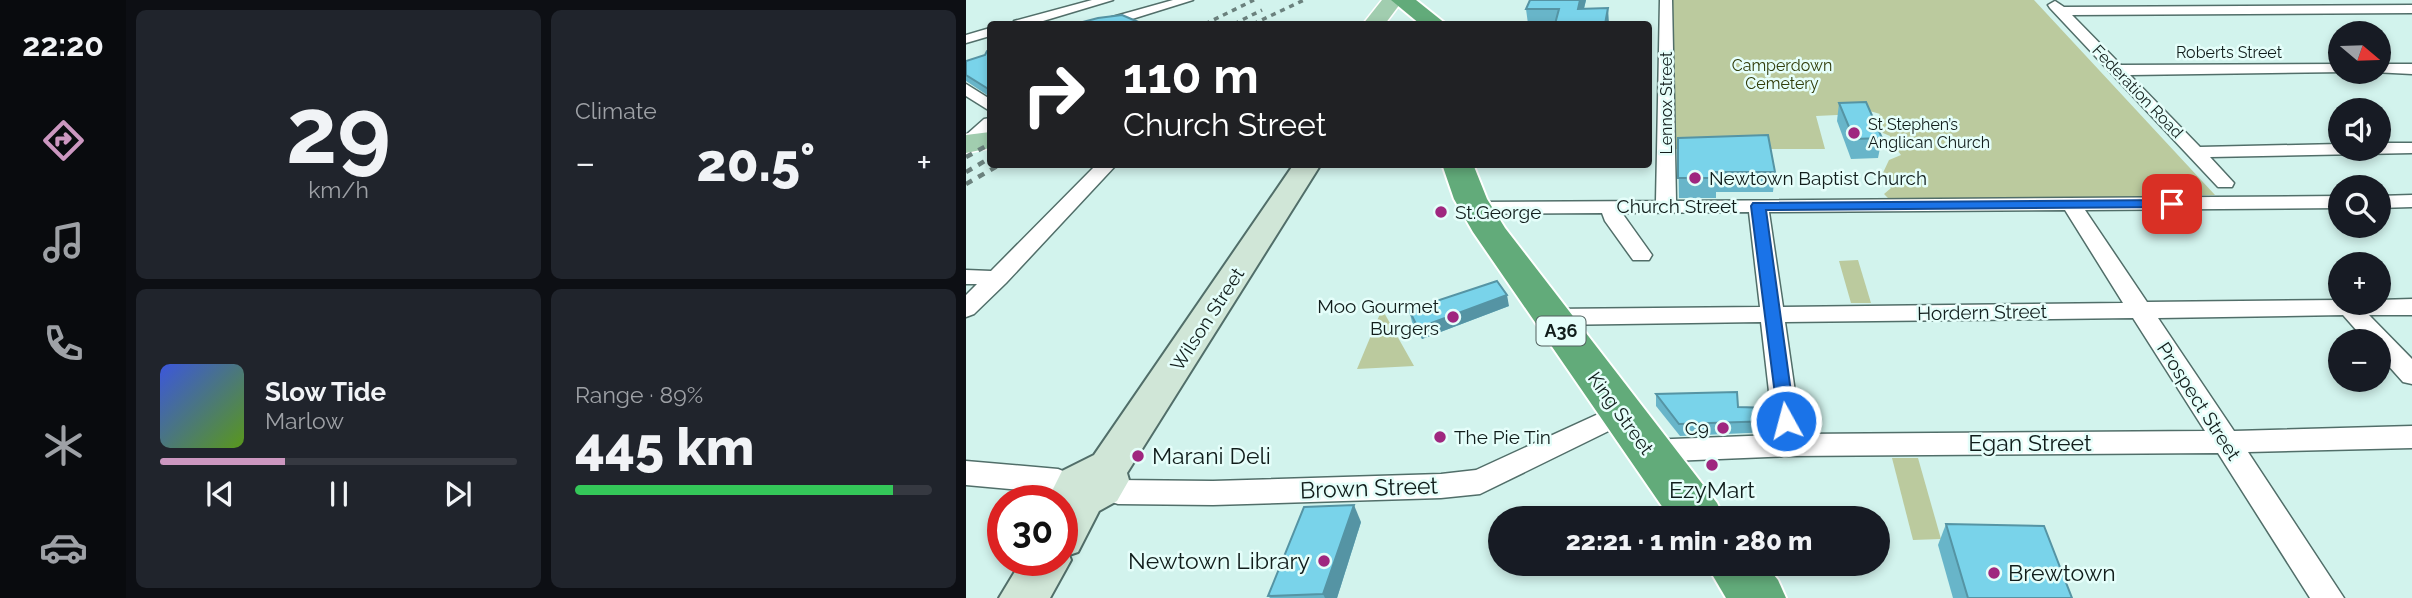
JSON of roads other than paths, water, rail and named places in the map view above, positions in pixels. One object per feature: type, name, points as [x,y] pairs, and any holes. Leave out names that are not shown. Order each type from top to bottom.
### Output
[{"type":"highway","points":[[1402,0],[1430,21]]},
{"type":"highway","name":"King Street","points":[[1458,168],[1462,183],[1476,208],[1634,433],[1690,506]]},
{"type":"highway","points":[[1742,576],[1758,598]]},
{"type":"main road","points":[[1376,21],[1393,0]]},
{"type":"street","points":[[1030,21],[1107,0]]},
{"type":"street","points":[[1114,21],[1187,0]]},
{"type":"street","name":"Lennox Street","points":[[1666,0],[1666,206]]},
{"type":"street","points":[[2056,5],[2412,9]]},
{"type":"street","name":"Federation Road","points":[[2056,5],[2225,183]]},
{"type":"street","points":[[966,39],[987,33]]},
{"type":"street","name":"Roberts Street","points":[[2118,70],[2328,69]]},
{"type":"street","points":[[2391,69],[2412,69]]},
{"type":"street","points":[[966,89],[987,104]]},
{"type":"street","points":[[2196,152],[2412,148]]},
{"type":"street","points":[[966,309],[1104,168]]},
{"type":"street","name":"Wilson Street","points":[[1078,510],[1305,168]]},
{"type":"street","points":[[2395,201],[2412,217]]},
{"type":"street","name":"Church Street","points":[[1476,208],[2328,202]]},
{"type":"street","name":"Prospect Street","points":[[2071,204],[2328,598]]},
{"type":"street","points":[[1758,206],[1789,445]]},
{"type":"street","points":[[1610,207],[1615,221],[1641,255]]},
{"type":"street","points":[[966,277],[998,278]]},
{"type":"street","name":"Hordern Street","points":[[2391,307],[2412,307]]},
{"type":"street","name":"Hordern Street","points":[[1551,317],[2328,308]]},
{"type":"street","points":[[2356,315],[2412,375]]},
{"type":"street","name":"Brown Street","points":[[966,473],[1058,481],[1118,492],[1213,493],[1441,486],[1480,482],[1634,433]]},
{"type":"street","name":"Egan Street","points":[[1634,433],[1789,445],[2225,442],[2412,437]]},
{"type":"street","points":[[1023,598],[1037,576]]},
{"type":"railway","points":[[1211,21],[1254,0]]},
{"type":"railway","points":[[1259,21],[1304,0]]},
{"type":"railway","points":[[1240,21],[1262,10]]},
{"type":"railway","points":[[966,157],[987,146]]},
{"type":"railway","points":[[966,172],[987,160]]},
{"type":"railway","points":[[966,184],[994,168]]},
{"type":"place","name":"St Stephen’s Anglican Church","points":[[1854,133]]},
{"type":"place","name":"Newtown Baptist Church","points":[[1695,178]]},
{"type":"place","name":"St.George","points":[[1441,212]]},
{"type":"place","name":"Moo Gourmet Burgers","points":[[1453,317]]},
{"type":"place","name":"C9","points":[[1723,428]]},
{"type":"place","name":"The Pie Tin","points":[[1440,437]]},
{"type":"place","name":"Marani Deli","points":[[1138,456]]},
{"type":"place","name":"EzyMart","points":[[1712,465]]},
{"type":"place","name":"Newtown Library","points":[[1324,561]]},
{"type":"place","name":"Brewtown","points":[[1994,573]]},
{"type":"park label","name":"Camperdown Cemetery","points":[[1782,74]]}]
